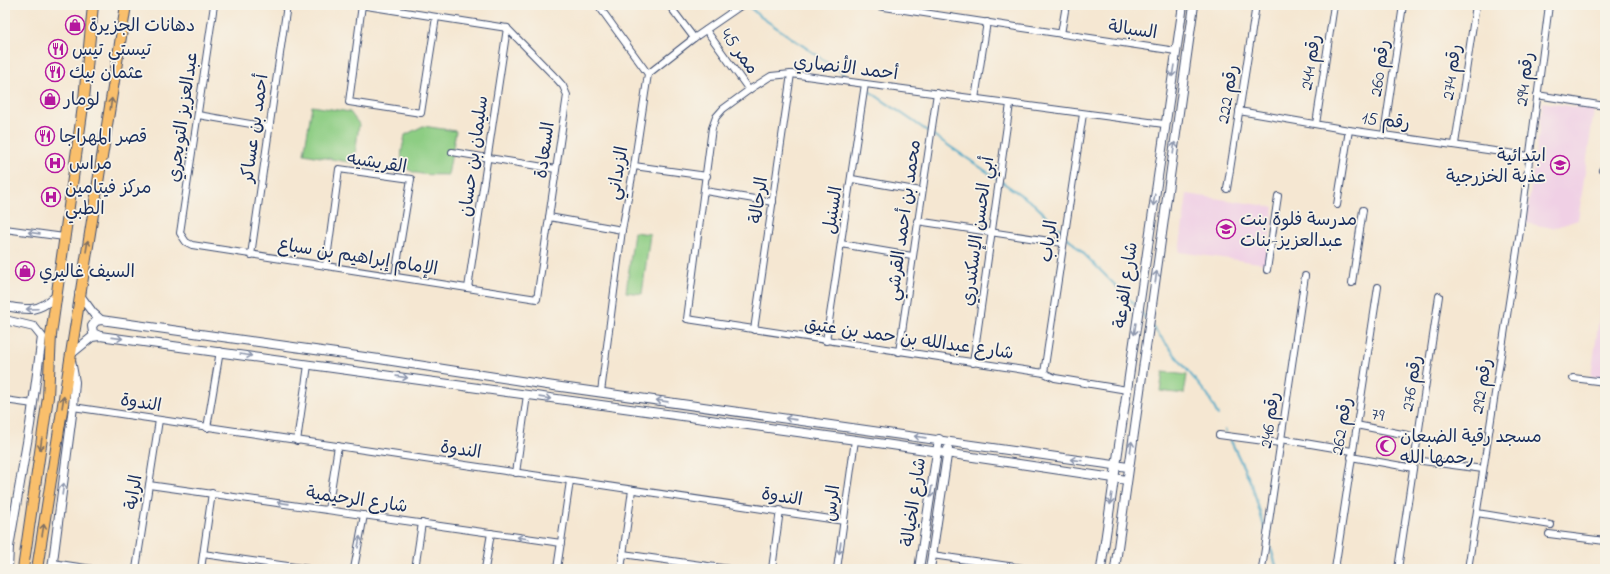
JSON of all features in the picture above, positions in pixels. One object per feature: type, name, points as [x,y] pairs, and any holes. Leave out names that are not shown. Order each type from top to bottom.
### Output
[{"type":"main road","points":[[23,569],[48,397],[51,335],[55,297],[84,98],[90,26],[94,5]]},
{"type":"main road","points":[[120,38],[121,5]]},
{"type":"main road","points":[[37,569],[79,294],[107,132],[126,5]]},
{"type":"street","name":"عبدالعزيز التويجري","points":[[180,233],[214,5]]},
{"type":"street","name":"أحمد بن عساكر","points":[[251,255],[268,127],[287,5]]},
{"type":"street","points":[[436,17],[421,114],[349,102],[361,5],[398,8],[436,17],[506,28]]},
{"type":"street","points":[[598,5],[648,74],[694,38],[742,5]]},
{"type":"street","points":[[669,5],[694,38]]},
{"type":"street","name":"السبالة","points":[[871,5],[905,7],[987,22],[1176,51]]},
{"type":"street","points":[[1061,34],[1066,5]]},
{"type":"street","name":"شارع الفرعة","points":[[1102,569],[1164,124],[1183,5]]},
{"type":"street","name":"شارع الفرعة","points":[[1116,569],[1128,467],[1194,5]]},
{"type":"street","name":"رقم 222","points":[[1227,189],[1256,5]]},
{"type":"street","name":"رقم 244","points":[[1316,124],[1334,5]]},
{"type":"street","name":"رقم 260","points":[[1384,135],[1403,5]]},
{"type":"street","name":"رقم 274","points":[[1455,144],[1476,5]]},
{"type":"street","name":"رقم 294","points":[[1520,231],[1549,5]]},
{"type":"street","points":[[975,99],[987,22]]},
{"type":"street","name":"سليمان بن حسان","points":[[468,288],[506,28]]},
{"type":"street","name":"السعادة","points":[[506,28],[556,78],[563,86],[567,95],[537,299]]},
{"type":"street","name":"ممر 45","points":[[706,30],[750,90]]},
{"type":"street","name":"الزبداني","points":[[600,392],[622,230],[634,166],[648,74]]},
{"type":"street","name":"أحمد الأنصاري","points":[[687,319],[707,176],[712,128],[716,117],[724,109],[771,76],[791,74],[1164,124]]},
{"type":"street","name":"الرحالة","points":[[754,330],[791,74]]},
{"type":"street","name":"السنبل","points":[[826,341],[852,179],[865,84]]},
{"type":"street","name":"محمد بن أحمد القرشي","points":[[899,352],[921,191],[937,93]]},
{"type":"street","points":[[1537,95],[1605,106]]},
{"type":"street","name":"أبي الحسن الإسكندري","points":[[973,363],[1010,104]]},
{"type":"street","name":"رقم 15","points":[[1239,111],[1349,130],[1455,144],[1529,156]]},
{"type":"street","name":"الرباب","points":[[1044,373],[1083,114]]},
{"type":"street","points":[[198,115],[268,127]]},
{"type":"street","points":[[1337,205],[1349,130]]},
{"type":"street","points":[[452,152],[556,169]]},
{"type":"street","points":[[634,166],[707,176]]},
{"type":"street","name":"القريشيه","points":[[326,266],[339,169],[411,179],[395,276]]},
{"type":"street","points":[[852,179],[921,191]]},
{"type":"street","points":[[705,191],[773,202]]},
{"type":"street","points":[[1267,270],[1278,196]]},
{"type":"street","points":[[1352,283],[1363,210]]},
{"type":"street","points":[[549,217],[622,230]]},
{"type":"street","points":[[917,220],[1063,243]]},
{"type":"street","points":[[5,229],[64,237]]},
{"type":"street","name":"رقم 292","points":[[1468,569],[1482,469],[1520,231]]},
{"type":"street","name":"الإمام إبراهيم بن سباع","points":[[180,233],[186,242],[192,245],[537,299]]},
{"type":"street","points":[[842,244],[912,256]]},
{"type":"street","name":"رقم 246","points":[[1262,569],[1305,276]]},
{"type":"street","name":"رقم 262","points":[[1335,569],[1378,287]]},
{"type":"street","points":[[79,294],[93,313],[101,320]]},
{"type":"street","name":"رقم 276","points":[[1398,569],[1439,296]]},
{"type":"street","points":[[5,306],[32,310],[39,309],[55,297]]},
{"type":"street","name":"شارع عبدالله بن حمد بن عتيق","points":[[687,319],[1044,373],[1056,378],[1127,390]]},
{"type":"street","points":[[5,320],[34,327],[42,337],[30,425],[9,547],[8,569]]},
{"type":"street","points":[[100,336],[93,333],[92,326],[96,321],[101,320],[1128,467]]},
{"type":"street","points":[[30,425],[51,335]]},
{"type":"street","points":[[92,569],[52,567],[73,407],[75,382],[70,355],[92,337],[100,336],[220,351],[308,365],[377,373],[948,453],[1127,480]]},
{"type":"street","points":[[207,428],[220,351]]},
{"type":"street","points":[[357,371],[363,368],[365,363],[360,356]]},
{"type":"street","points":[[377,373],[374,367],[379,359]]},
{"type":"street","points":[[297,441],[308,365]]},
{"type":"street","points":[[1574,378],[1605,382]]},
{"type":"street","points":[[516,473],[527,395]]},
{"type":"street","points":[[5,400],[33,404]]},
{"type":"street","name":"الندوة","points":[[73,407],[570,481],[780,510],[844,521]]},
{"type":"street","name":"الراية","points":[[136,569],[159,420]]},
{"type":"street","name":"79","points":[[1356,425],[1418,437]]},
{"type":"street","points":[[1220,435],[1281,441],[1352,454],[1414,468]]},
{"type":"street","name":"شارع الخيالة","points":[[919,569],[939,439]]},
{"type":"street","name":"الرس","points":[[837,569],[855,440]]},
{"type":"street","name":"شارع الخيالة","points":[[930,569],[950,441]]},
{"type":"street","points":[[328,510],[338,446]]},
{"type":"street","points":[[1415,460],[1482,469]]},
{"type":"street","points":[[1093,462],[1106,468],[1104,475],[1093,476]]},
{"type":"street","points":[[934,470],[940,468],[944,475]]},
{"type":"street","points":[[557,569],[570,481]]},
{"type":"street","name":"شارع الرحيمية","points":[[149,486],[212,493],[561,543]]},
{"type":"street","points":[[621,569],[632,490]]},
{"type":"street","points":[[201,569],[212,493]]},
{"type":"street","points":[[772,569],[780,510]]},
{"type":"street","points":[[1477,513],[1551,525]]},
{"type":"street","points":[[354,569],[364,515]]},
{"type":"street","points":[[415,569],[422,523]]},
{"type":"street","points":[[485,569],[491,533]]},
{"type":"street","points":[[1549,534],[1605,541]]},
{"type":"street","points":[[203,554],[309,569]]},
{"type":"street","points":[[624,554],[729,569]]},
{"type":"street","points":[[932,555],[993,566],[1030,569]]},
{"type":"shaded area","name":"ابتدائية عذبة الخزرجية","points":[[1543,102],[1594,110],[1578,220],[1553,228],[1526,223]]},
{"type":"shaded area","name":"مدرسة فلوة بنت عبدالعزيز-بنات","points":[[1187,194],[1274,207],[1266,264],[1179,252]]},
{"type":"shaded area","points":[[1605,275],[1605,379],[1591,377]]},
{"type":"green space","points":[[312,106],[350,112],[359,124],[354,163],[304,154]]},
{"type":"green space","points":[[423,126],[456,131],[448,175],[421,174],[408,170],[404,166],[401,154],[405,135]]},
{"type":"green space","points":[[634,232],[650,234],[642,294],[626,292]]},
{"type":"green space","points":[[1163,372],[1187,375],[1184,394],[1160,391]]},
{"type":"waterway","points":[[747,5],[761,17],[853,80]]},
{"type":"waterway","points":[[866,89],[996,178]]},
{"type":"waterway","points":[[1002,182],[1034,204],[1062,231]]},
{"type":"waterway","points":[[1067,237],[1135,305]]},
{"type":"waterway","points":[[1141,312],[1146,319]]},
{"type":"waterway","points":[[1152,326],[1208,396],[1218,415]]},
{"type":"waterway","points":[[1230,439],[1252,485],[1265,530]]},
{"type":"waterway","points":[[1269,542],[1277,569]]},
{"type":"place","name":"دهانات الجزيرة","points":[[75,25]]},
{"type":"place","name":"تيستي تيس","points":[[58,49]]},
{"type":"place","name":"عثمان بيك","points":[[55,72]]},
{"type":"place","name":"لومار","points":[[50,99]]},
{"type":"place","name":"قصر المهراجا","points":[[45,136]]},
{"type":"place","name":"مراس","points":[[55,163]]},
{"type":"place","name":"ابتدائية عذبة الخزرجية","points":[[1560,165]]},
{"type":"place","name":"مركز فيتامين الطبي","points":[[51,197]]},
{"type":"place","name":"مدرسة فلوة بنت عبدالعزيز-بنات","points":[[1226,229]]},
{"type":"place","name":"السيف غاليري","points":[[25,271]]},
{"type":"place","name":"مسجد رقية الضبعان رحمها الله","points":[[1386,446]]}]
